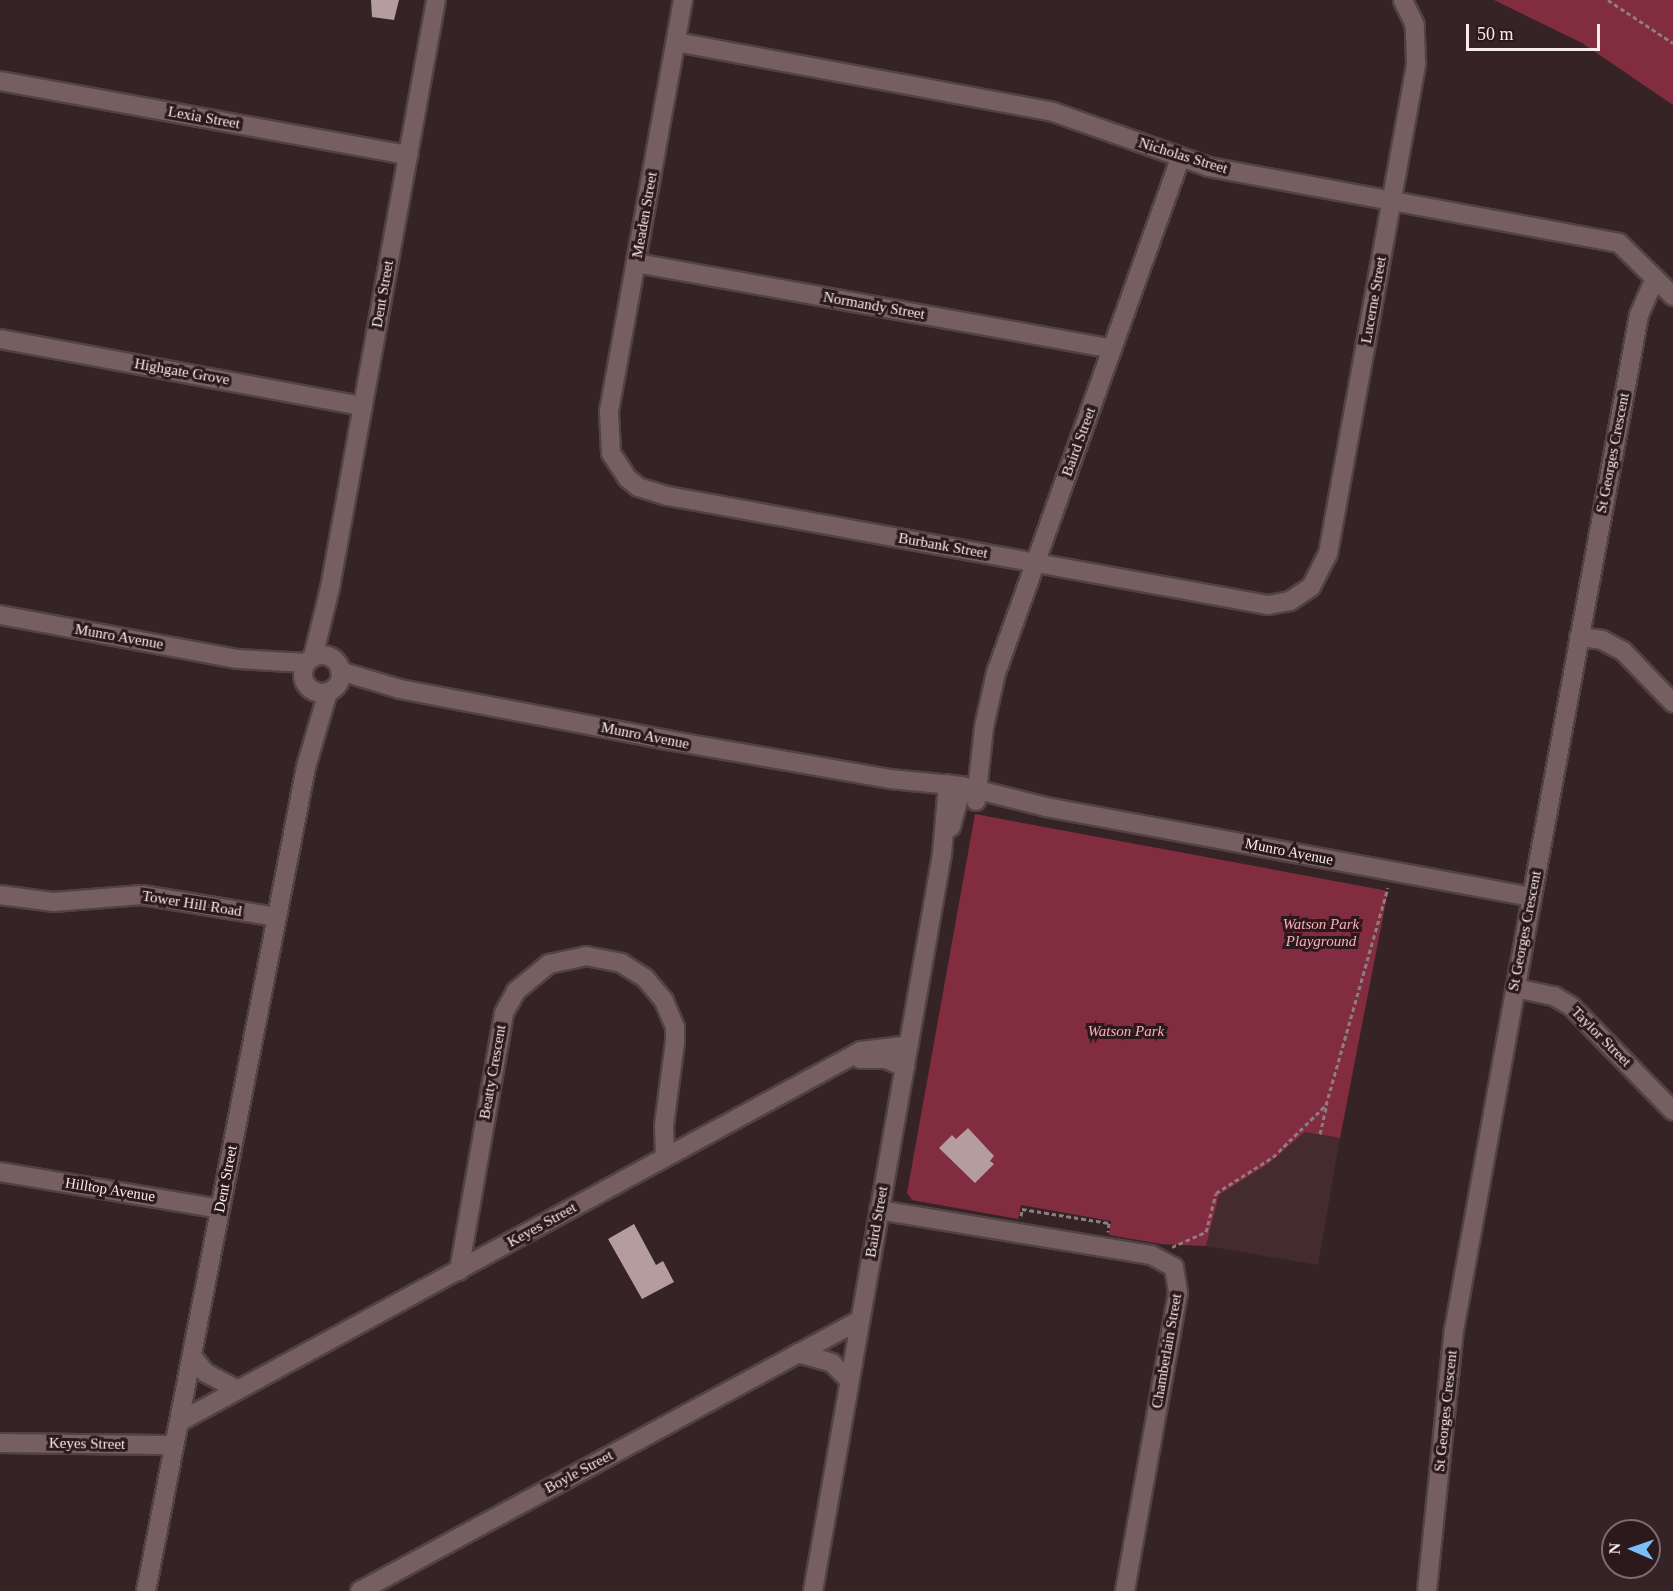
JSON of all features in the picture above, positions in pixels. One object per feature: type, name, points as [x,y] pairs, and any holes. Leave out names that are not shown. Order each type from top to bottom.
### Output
[{"type":"street","name":"Dent Street","points":[[146,1591],[306,767],[321,674],[330,588],[436,0]]},
{"type":"street","name":"Meaden Street","points":[[607,430],[683,0]]},
{"type":"street","name":"Lucerne Street","points":[[1311,587],[1328,554],[1417,49],[1406,5]]},
{"type":"street","name":"Nicholas Street","points":[[675,42],[1053,112],[1180,159],[1619,243],[1673,296]]},
{"type":"street","name":"Lexia Street","points":[[0,81],[408,155]]},
{"type":"street","name":"Baird Street","points":[[813,1591],[942,854],[984,727],[996,673],[1180,159]]},
{"type":"street","name":"Normandy Street","points":[[636,263],[1112,349]]},
{"type":"street","name":"St Georges Crescent","points":[[1428,1591],[1454,1329],[1639,315],[1655,278]]},
{"type":"street","name":"Highgate Grove","points":[[0,339],[363,406]]},
{"type":"street","name":"Burbank Street","points":[[607,430],[611,453],[619,468],[638,487],[651,492],[1268,605],[1290,601],[1311,587]]},
{"type":"street","name":"Munro Avenue","points":[[0,615],[1532,897]]},
{"type":"street","points":[[1579,638],[1602,640],[1623,651],[1673,703]]},
{"type":"street","name":"Tower Hill Road","points":[[0,895],[52,902],[142,895],[277,917]]},
{"type":"street","name":"Beatty Crescent","points":[[459,1271],[504,1013],[516,991],[549,964],[586,956],[621,963],[645,978],[664,1001],[675,1027],[664,1126],[665,1156]]},
{"type":"street","name":"Taylor Street","points":[[1515,988],[1554,996],[1572,1007],[1673,1111]]},
{"type":"street","name":"Keyes Street","points":[[179,1422],[459,1271],[665,1156],[846,1061],[874,1047],[909,1045]]},
{"type":"street","name":"Keyes Street","points":[[846,1061],[874,1058],[905,1067]]},
{"type":"street","name":"Hilltop Avenue","points":[[0,1172],[220,1209]]},
{"type":"street","name":"Chamberlain Street","points":[[879,1210],[1151,1255],[1166,1262],[1177,1274],[1178,1293],[1125,1591]]},
{"type":"street","name":"Boyle Street","points":[[360,1591],[860,1320]]},
{"type":"street","points":[[798,1353],[832,1363],[850,1382]]},
{"type":"street","points":[[192,1356],[206,1373],[238,1390]]},
{"type":"street","name":"Keyes Street","points":[[0,1443],[174,1445]]},
{"type":"path","points":[[1608,0],[1673,43]]},
{"type":"path","points":[[1320,1134],[1386,888],[1398,890]]},
{"type":"path","points":[[1170,1248],[1206,1232],[1216,1193],[1273,1157],[1326,1105]]},
{"type":"path","points":[[1017,1233],[1022,1209],[1109,1224],[1106,1238]]},
{"type":"shaded area","points":[[1305,1132],[1340,1138],[1318,1265],[1206,1246],[1219,1195],[1268,1164]]},
{"type":"green space","points":[[1494,0],[1673,0],[1673,105],[1582,43]]},
{"type":"green space","name":"Watson Park","points":[[975,814],[1388,891],[1340,1138],[1305,1132],[1268,1164],[1219,1195],[1206,1246],[1161,1244],[1109,1235],[1111,1221],[1021,1205],[1018,1219],[912,1200],[907,1193]]},
{"type":"building","points":[[371,0],[399,0],[394,20],[372,17]]},
{"type":"building","points":[[968,1128],[994,1156],[990,1161],[994,1164],[975,1183],[939,1148],[952,1135],[956,1139]]},
{"type":"building","points":[[634,1224],[656,1265],[663,1261],[674,1282],[642,1299],[608,1239]]},
{"type":"park label","name":"Watson Park Playground","points":[[1321,932]]}]
